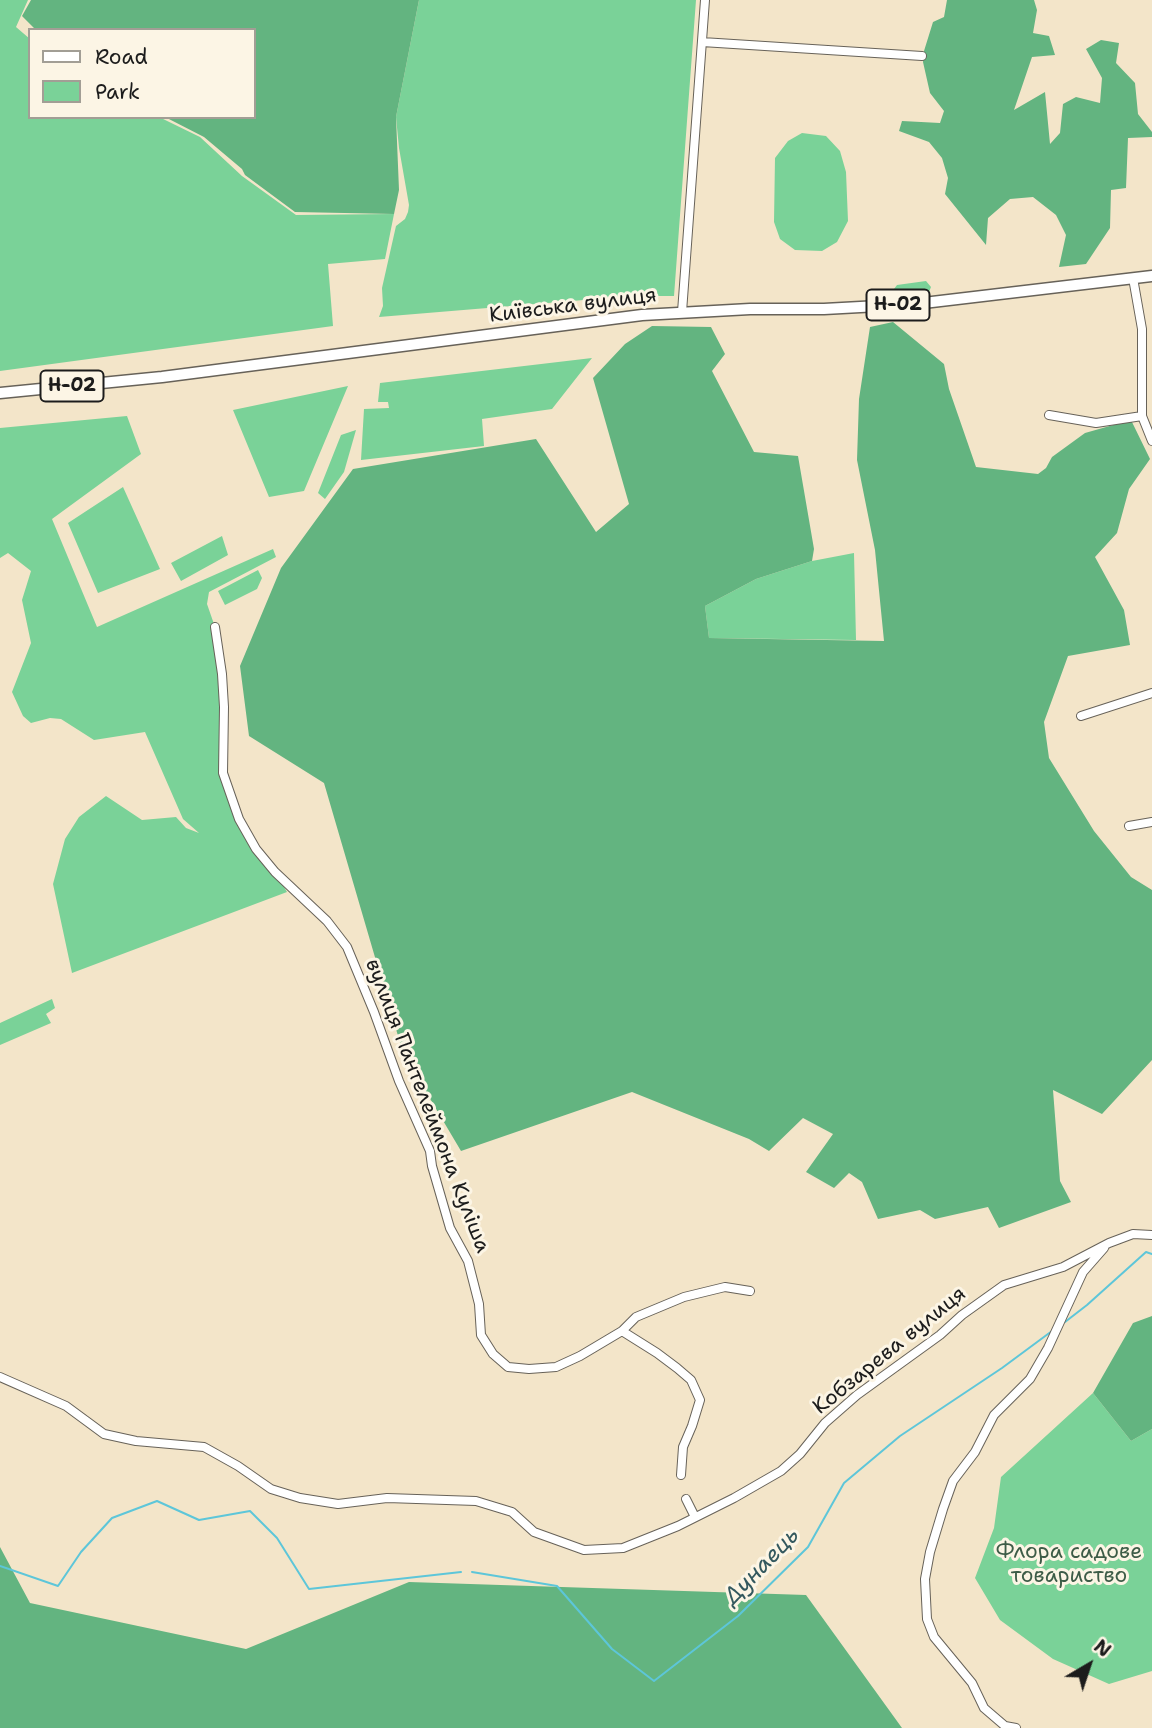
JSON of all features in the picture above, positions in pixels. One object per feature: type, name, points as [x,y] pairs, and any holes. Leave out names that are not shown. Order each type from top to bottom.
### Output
[{"type":"main road","name":"Київська вулиця","points":[[0,393],[162,377],[642,315],[915,304],[1152,276]]},
{"type":"street","points":[[682,312],[705,0]]},
{"type":"street","points":[[702,42],[922,56]]},
{"type":"street","points":[[1133,278],[1142,329],[1142,416],[1152,441]]},
{"type":"street","points":[[1049,415],[1096,423],[1142,416]]},
{"type":"street","name":"вулиця Пантелеймона Куліша","points":[[215,627],[224,708],[223,773],[239,819],[256,849],[275,872],[327,921],[347,947],[399,1081],[430,1151],[450,1228],[468,1261],[479,1304],[481,1335],[493,1354],[508,1367],[556,1367],[622,1331],[636,1317],[684,1297],[724,1287],[750,1291]]},
{"type":"street","points":[[1081,716],[1152,693]]},
{"type":"street","points":[[1129,826],[1152,822]]},
{"type":"street","name":"Кобзарева вулиця","points":[[0,1377],[66,1406],[104,1434],[136,1441],[204,1447],[271,1489],[300,1498],[338,1504],[387,1498],[476,1501],[512,1513],[534,1532],[584,1550],[623,1548],[734,1498],[781,1471],[800,1454],[825,1423],[856,1395],[1004,1285],[1063,1267],[1133,1234],[1152,1235]]},
{"type":"street","points":[[1016,1728],[1005,1726],[984,1709],[972,1683],[934,1637],[927,1619],[925,1579],[930,1552],[954,1481],[975,1452],[994,1415],[1030,1379],[1048,1348],[1083,1272],[1109,1243]]},
{"type":"street","points":[[622,1331],[657,1353],[691,1380],[700,1400],[682,1447],[681,1475]]},
{"type":"street","points":[[686,1499],[695,1517]]},
{"type":"green space","points":[[0,0],[28,0],[16,27],[28,37],[28,119],[163,119],[200,137],[242,176],[296,215],[394,214],[385,259],[328,264],[333,326],[0,371]]},
{"type":"green space","points":[[31,0],[419,0],[396,117],[399,190],[394,214],[295,212],[245,175],[242,169],[204,137],[169,119],[256,119],[256,28],[34,28],[22,16]]},
{"type":"green space","points":[[419,0],[696,0],[674,296],[632,296],[379,317],[383,306],[382,288],[396,226],[405,219],[409,205],[396,117]]},
{"type":"green space","points":[[947,0],[1034,0],[1037,10],[1033,33],[1049,36],[1055,55],[1032,57],[1014,110],[1045,92],[1050,144],[1060,133],[1063,104],[1076,97],[1100,103],[1102,78],[1086,49],[1101,40],[1119,43],[1116,63],[1135,83],[1138,114],[1152,132],[1152,137],[1128,138],[1126,188],[1111,190],[1110,228],[1086,264],[1059,267],[1066,235],[1056,215],[1033,197],[1010,199],[988,218],[986,245],[945,194],[948,178],[942,158],[929,142],[899,131],[902,121],[940,123],[944,111],[930,93],[923,62],[933,22],[944,17]]},
{"type":"green space","points":[[802,133],[826,136],[840,151],[846,172],[848,221],[837,242],[822,251],[795,250],[780,239],[774,222],[775,158],[788,141]]},
{"type":"green space","points":[[926,281],[931,287],[924,295],[898,297],[894,293],[897,285]]},
{"type":"green space","points":[[893,322],[944,364],[949,389],[976,467],[1038,474],[1046,468],[1052,457],[1085,433],[1131,420],[1150,459],[1129,489],[1117,533],[1095,557],[1124,610],[1130,645],[1068,656],[1044,722],[1049,758],[1094,831],[1131,877],[1152,890],[1152,1060],[1102,1114],[1053,1090],[1060,1181],[1071,1202],[999,1228],[988,1207],[935,1219],[920,1210],[878,1219],[862,1182],[849,1173],[834,1188],[806,1172],[833,1134],[803,1118],[769,1151],[749,1139],[632,1092],[461,1151],[403,1053],[324,783],[249,736],[240,666],[281,568],[353,469],[536,439],[596,532],[629,504],[593,378],[625,344],[652,326],[711,327],[725,354],[712,371],[754,452],[798,456],[814,549],[812,561],[756,579],[705,606],[709,638],[884,641],[875,550],[857,460],[859,399],[870,327]]},
{"type":"green space","points":[[592,358],[552,409],[482,419],[484,446],[361,460],[364,409],[389,408],[388,402],[378,402],[380,383]]},
{"type":"green space","points":[[348,386],[304,491],[269,497],[233,410]]},
{"type":"green space","points":[[127,416],[141,454],[52,519],[97,627],[273,549],[276,557],[209,592],[207,604],[215,627],[222,674],[223,773],[239,819],[287,892],[72,973],[53,884],[65,839],[79,817],[106,796],[142,820],[176,817],[186,828],[199,833],[183,819],[145,732],[94,740],[61,719],[50,718],[31,723],[23,716],[12,692],[31,643],[22,600],[31,571],[8,553],[0,558],[0,428]]},
{"type":"green space","points":[[356,430],[344,472],[325,499],[318,493],[341,435]]},
{"type":"green space","points":[[123,487],[160,569],[98,593],[68,523]]},
{"type":"green space","points":[[222,536],[228,555],[181,581],[171,563]]},
{"type":"green space","points":[[854,553],[856,640],[709,638],[705,606],[756,579],[812,561]]},
{"type":"green space","points":[[258,570],[262,578],[257,589],[225,605],[218,591]]},
{"type":"green space","points":[[52,999],[55,1008],[46,1014],[51,1023],[0,1045],[0,1023]]},
{"type":"green space","points":[[1152,1316],[1152,1429],[1131,1441],[1093,1393],[1133,1323]]},
{"type":"green space","name":"Флора садове товариство","points":[[1093,1393],[1131,1441],[1152,1429],[1152,1671],[1109,1684],[1053,1659],[1000,1620],[975,1578],[994,1528],[1001,1477]]},
{"type":"green space","points":[[0,1547],[30,1603],[246,1649],[409,1582],[806,1595],[902,1728],[0,1728]]},
{"type":"waterway","name":"Дунаець","points":[[1065,1322],[1146,1252],[1152,1254]]},
{"type":"waterway","name":"Дунаець","points":[[472,1572],[557,1586],[612,1649],[654,1681],[738,1616],[808,1547],[844,1483],[900,1436],[1052,1331]]},
{"type":"waterway","name":"Дунаець","points":[[0,1566],[58,1586],[81,1552],[112,1518],[157,1501],[199,1520],[250,1511],[277,1538],[309,1589],[461,1572]]}]
